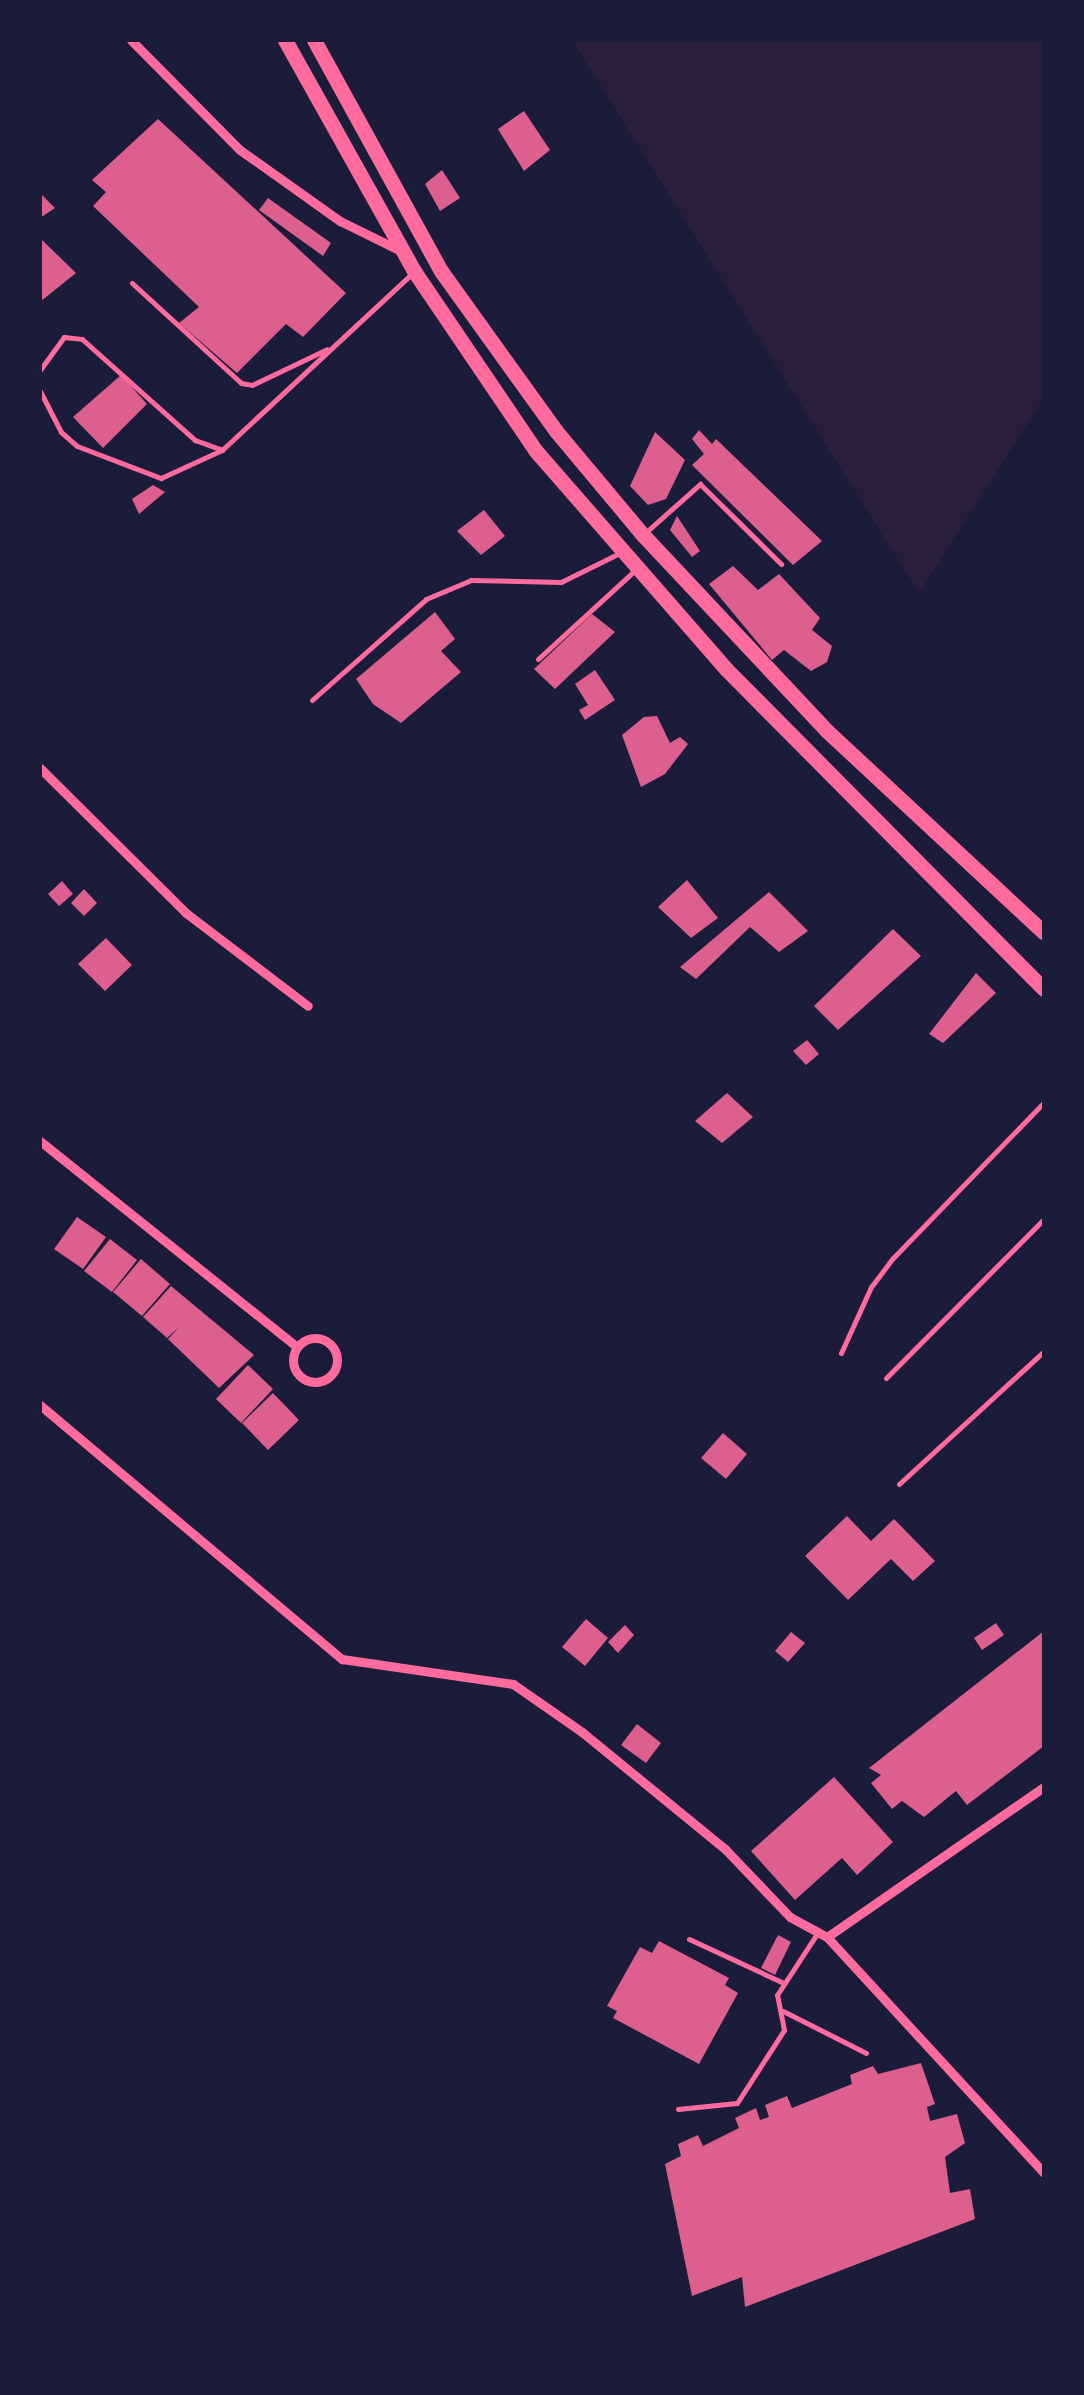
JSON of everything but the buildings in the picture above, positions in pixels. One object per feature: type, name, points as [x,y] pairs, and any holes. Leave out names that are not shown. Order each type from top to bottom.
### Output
[{"type":"highway","points":[[285,40],[414,271],[536,450],[635,570],[1044,989]]},
{"type":"highway","points":[[314,40],[441,270],[556,431],[643,535],[826,731],[1044,933]]},
{"type":"street","points":[[131,40],[256,162],[340,221],[405,253]]},
{"type":"street","points":[[40,768],[186,913],[308,1006]]},
{"type":"street","points":[[40,1141],[296,1347]]},
{"type":"street","points":[[312,1338],[326,1340],[338,1358],[334,1372],[316,1382],[302,1378],[293,1365],[296,1347],[312,1338]]},
{"type":"street","points":[[40,1405],[342,1659],[513,1684],[653,1788],[790,1917],[822,1934],[1044,2173]]},
{"type":"street","points":[[822,1934],[1044,1787]]},
{"type":"lane","points":[[40,391],[62,432],[77,446],[161,478],[222,450],[414,271]]},
{"type":"lane","points":[[132,283],[240,383],[252,385],[334,346]]},
{"type":"lane","points":[[40,370],[64,337],[82,339],[195,440],[222,450]]},
{"type":"lane","points":[[643,535],[700,484],[782,564]]},
{"type":"lane","points":[[312,700],[426,599],[471,580],[561,582],[620,553]]},
{"type":"lane","points":[[538,658],[635,570]]},
{"type":"lane","points":[[841,1353],[871,1288],[894,1258],[1044,1102]]},
{"type":"lane","points":[[886,1378],[1044,1219]]},
{"type":"lane","points":[[898,1484],[1044,1350]]},
{"type":"lane","points":[[678,2109],[737,2103],[784,2030],[777,1995],[822,1934]]},
{"type":"lane","points":[[689,1939],[784,1983]]},
{"type":"lane","points":[[783,2011],[866,2053]]},
{"type":"shaded area","points":[[572,40],[1044,40],[1044,398],[919,593]]}]
